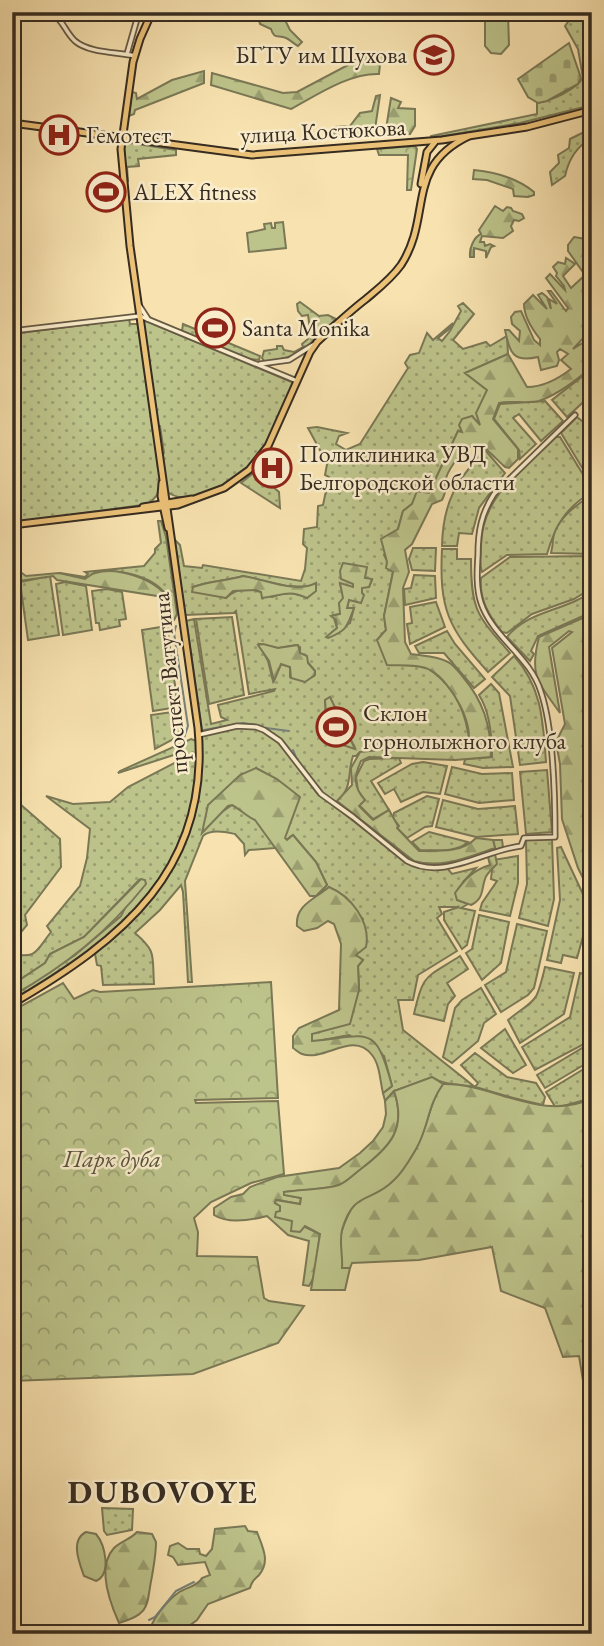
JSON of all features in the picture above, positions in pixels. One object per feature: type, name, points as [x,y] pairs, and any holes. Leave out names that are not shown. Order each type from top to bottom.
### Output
[{"type":"main road","name":"проспект Ватутина","points":[[12,1004],[60,976],[101,946],[160,884],[178,855],[194,810],[200,765],[198,735],[129,236],[121,136],[135,53],[153,12]]},
{"type":"main road","name":"улица Костюкова","points":[[12,123],[249,155],[440,140],[547,122],[592,110]]},
{"type":"main road","points":[[423,185],[436,158],[468,136]]},
{"type":"main road","points":[[12,525],[166,507],[206,496],[237,480],[249,470],[274,435],[317,342],[387,281],[406,256],[414,236],[426,155],[431,145],[440,140],[447,142],[447,148]]},
{"type":"main road","points":[[409,144],[422,146],[429,160],[436,158]]},
{"type":"street","points":[[50,12],[59,17],[71,37],[81,45],[127,54],[135,53]]},
{"type":"street","points":[[127,54],[139,14]]},
{"type":"street","points":[[129,316],[134,314],[138,303]]},
{"type":"street","points":[[138,303],[148,319]]},
{"type":"street","points":[[12,331],[140,316],[297,381]]},
{"type":"street","points":[[257,364],[289,360],[317,342]]},
{"type":"street","points":[[198,735],[237,726],[264,730],[279,740],[320,794],[407,861],[427,868],[448,867],[521,846],[524,838],[555,837],[552,766],[544,701],[527,663],[492,624],[482,605],[478,586],[478,544],[482,516],[494,494],[575,415]]},
{"type":"green space","points":[[247,12],[281,12],[290,30],[302,42],[298,46],[275,35]]},
{"type":"green space","points":[[485,12],[508,14],[509,45],[501,54],[491,53],[485,46]]},
{"type":"green space","points":[[584,12],[592,16],[592,105],[520,123],[431,138],[537,114],[537,103],[574,87],[583,78],[578,49],[565,26],[571,18]]},
{"type":"green space","points":[[569,43],[581,78],[578,84],[547,101],[538,103],[528,97],[518,79]]},
{"type":"green space","points":[[373,52],[387,53],[386,60],[380,64],[379,74],[345,81],[291,109],[211,85],[212,73],[283,93],[297,92],[348,65],[349,60],[357,60]]},
{"type":"green space","points":[[204,71],[204,83],[135,110],[134,114],[129,116],[132,92],[136,93],[137,99],[172,80]]},
{"type":"green space","points":[[380,95],[374,136],[326,138],[335,127],[350,126],[360,113],[372,111],[376,96]]},
{"type":"green space","points":[[391,98],[401,102],[398,108],[415,109],[415,126],[410,134],[385,135]]},
{"type":"green space","points":[[592,128],[592,137],[574,154],[565,176],[552,185],[550,172],[559,163],[558,155],[569,148],[570,139]]},
{"type":"green space","points":[[124,142],[176,150],[176,155],[138,159],[139,166],[127,167],[126,181]]},
{"type":"green space","points":[[415,146],[417,149],[411,190],[407,190],[408,155],[379,155],[377,149]]},
{"type":"green space","points":[[474,170],[513,179],[534,192],[534,195],[514,196],[513,189],[487,180],[473,179]]},
{"type":"green space","points":[[495,206],[503,211],[507,207],[511,208],[524,218],[514,220],[511,226],[513,231],[503,238],[482,236],[480,242],[484,242],[485,246],[494,246],[486,258],[486,251],[474,248],[474,257],[470,257],[472,243],[481,234],[479,230]]},
{"type":"green space","points":[[283,222],[286,248],[249,252],[247,233],[265,229],[264,224],[271,223],[272,228],[275,228],[275,223]]},
{"type":"green space","points":[[574,237],[592,240],[592,315],[588,315],[592,320],[592,333],[586,335],[573,349],[592,337],[592,367],[560,391],[539,401],[499,403],[493,419],[518,449],[518,459],[509,468],[482,447],[476,445],[464,451],[447,476],[442,500],[432,504],[412,544],[405,550],[409,572],[403,588],[405,642],[411,654],[435,657],[450,663],[470,686],[484,714],[491,757],[455,760],[369,757],[361,761],[357,772],[357,786],[365,800],[359,806],[373,820],[389,810],[397,828],[419,851],[457,849],[476,838],[493,840],[495,848],[445,863],[414,861],[337,801],[352,785],[351,768],[360,752],[400,748],[466,750],[469,741],[460,706],[454,694],[438,676],[421,667],[387,665],[377,640],[386,630],[384,616],[393,572],[386,568],[381,539],[398,529],[403,511],[412,504],[417,491],[429,493],[458,431],[462,432],[459,425],[462,419],[472,416],[480,425],[476,413],[487,390],[465,373],[508,354],[527,387],[550,382],[571,369],[561,360],[568,354],[560,349],[557,352],[557,366],[541,370],[538,357],[517,357],[511,350],[505,330],[509,330],[519,341],[520,331],[512,324],[511,317],[515,312],[521,311],[534,340],[540,345],[540,339],[529,323],[524,309],[524,304],[533,295],[547,309],[538,295],[542,293],[547,297],[551,309],[549,299],[557,304],[548,291],[551,291],[566,311],[568,308],[546,278],[550,274],[565,290],[553,267],[558,262],[565,264],[566,258],[575,264],[563,276],[571,288],[585,275],[568,251],[568,245]]},
{"type":"green space","points":[[300,302],[319,316],[328,315],[336,319],[298,353],[265,362],[262,358],[264,351],[282,346],[284,350],[294,352],[303,347],[302,344],[308,339],[308,315],[302,316],[298,311],[297,304]]},
{"type":"green space","points":[[463,303],[474,314],[453,340],[463,349],[486,342],[490,346],[507,336],[508,354],[465,373],[487,390],[481,427],[462,433],[458,431],[429,493],[417,492],[412,504],[403,511],[398,529],[384,555],[393,572],[384,616],[386,630],[377,640],[432,671],[453,692],[466,723],[468,747],[467,750],[360,752],[353,756],[348,785],[338,801],[427,865],[407,860],[321,793],[275,736],[265,729],[243,725],[205,731],[200,729],[186,621],[194,619],[211,724],[227,720],[221,717],[218,705],[275,689],[249,694],[236,611],[185,615],[175,542],[180,545],[184,566],[202,568],[203,565],[301,581],[307,548],[303,544],[304,529],[317,527],[318,506],[323,505],[329,477],[325,475],[329,454],[321,452],[308,428],[317,427],[347,433],[339,436],[336,444],[346,450],[360,444],[408,368],[405,363],[410,355],[419,353],[427,333],[433,340],[453,323],[438,338],[442,341],[461,311],[458,306]],"holes":[[[243,576],[286,586],[308,587],[307,598],[290,593],[272,597],[248,589],[237,591],[226,598],[193,587]],[[365,578],[372,580],[369,587],[362,587],[362,593],[349,599],[347,609],[354,608],[350,623],[331,633],[337,628],[333,615],[340,614],[344,598],[340,584],[353,588],[353,584]],[[259,644],[278,648],[296,645],[315,671],[314,676],[308,679],[290,677],[290,667],[281,664],[273,681],[268,661]],[[330,698],[355,748],[328,740],[325,700]]]},
{"type":"green space","points":[[129,319],[130,324],[138,324],[161,482],[158,494],[149,504],[12,523],[12,334]]},
{"type":"green space","points":[[143,322],[294,383],[260,453],[248,468],[218,490],[186,497],[167,492],[161,455],[164,453],[160,426],[157,425]]},
{"type":"green space","points":[[183,324],[260,356],[259,360],[250,359],[182,331]]},
{"type":"green space","points":[[592,369],[592,394],[567,417],[552,400]]},
{"type":"green space","points":[[545,401],[563,421],[541,441],[519,414],[513,418],[536,444],[520,459],[519,450],[494,419],[500,404]]},
{"type":"green space","points":[[592,412],[592,484],[561,433],[577,417],[582,421]]},
{"type":"green space","points":[[556,437],[560,437],[592,492],[568,511],[547,554],[507,555],[482,572],[480,562],[483,527],[489,511],[507,484]]},
{"type":"green space","points":[[485,450],[505,473],[479,508],[472,534],[459,533],[457,546],[442,546],[448,504],[459,482]]},
{"type":"green space","points":[[266,455],[270,458],[260,472],[267,464],[270,466],[265,480],[279,492],[280,508],[241,483],[252,474]]},
{"type":"green space","points":[[592,495],[592,554],[551,553],[558,525],[574,508]]},
{"type":"green space","points":[[158,521],[161,521],[166,537],[177,614],[174,620],[169,621],[165,600],[168,598],[162,590],[146,579],[115,572],[96,573],[83,579],[60,573],[85,577],[88,574],[85,572],[144,566],[161,543]]},
{"type":"green space","points":[[413,548],[436,548],[435,571],[412,570],[409,559]]},
{"type":"green space","points":[[442,549],[457,549],[457,559],[471,559],[472,590],[478,611],[510,653],[488,672],[464,643],[449,616],[442,587]]},
{"type":"green space","points":[[592,556],[592,588],[574,599],[532,614],[507,633],[502,632],[483,600],[481,578],[510,557]]},
{"type":"green space","points":[[343,563],[367,567],[365,578],[372,579],[369,587],[362,588],[364,595],[361,603],[349,600],[347,608],[354,608],[346,627],[328,638],[326,637],[337,628],[336,620],[331,616],[340,614],[339,603],[343,598],[340,583],[353,587],[353,584],[341,579]]},
{"type":"green space","points":[[19,571],[26,576],[59,573],[85,579],[94,573],[114,571],[145,580],[168,598],[165,600],[163,597],[57,580],[53,576],[12,582],[12,573]]},
{"type":"green space","points":[[414,575],[435,576],[436,598],[405,605],[404,589],[411,588]]},
{"type":"green space","points":[[50,576],[59,635],[28,640],[20,582]]},
{"type":"green space","points":[[243,576],[299,587],[316,583],[316,591],[307,598],[289,594],[262,598],[261,592],[256,590],[233,591],[226,598],[192,592],[193,587],[199,585]]},
{"type":"green space","points":[[65,582],[86,586],[92,630],[63,635],[56,584]]},
{"type":"green space","points":[[107,589],[122,592],[126,619],[119,620],[120,626],[100,630],[99,623],[96,623],[92,591]]},
{"type":"green space","points":[[592,591],[592,612],[538,636],[530,661],[507,637],[526,621],[582,598]]},
{"type":"green space","points":[[436,602],[445,627],[410,644],[407,624],[412,623],[410,607]]},
{"type":"green space","points":[[592,614],[592,800],[584,807],[583,814],[592,843],[592,896],[578,868],[562,819],[560,764],[556,742],[565,724],[552,648],[572,632],[569,631],[549,647],[560,713],[541,686],[535,670],[535,661],[539,637]]},
{"type":"green space","points":[[232,617],[244,695],[209,704],[196,619]]},
{"type":"green space","points":[[167,626],[178,707],[153,711],[142,630]]},
{"type":"green space","points":[[447,631],[485,679],[474,688],[444,653],[419,653],[415,646]]},
{"type":"green space","points":[[258,645],[278,648],[298,645],[300,653],[307,656],[315,675],[305,682],[291,678],[290,667],[281,664],[274,681],[269,661]]},
{"type":"green space","points":[[514,656],[536,692],[542,719],[546,762],[520,765],[510,696],[492,677]]},
{"type":"green space","points":[[491,684],[499,693],[513,767],[483,768],[464,764],[465,759],[492,757],[490,724],[479,695]]},
{"type":"green space","name":"Склон горнолыжного клуба","points":[[330,697],[355,749],[328,740],[325,700]]},
{"type":"green space","points":[[180,711],[183,734],[155,749],[151,715]]},
{"type":"green space","points":[[238,727],[264,730],[279,742],[317,793],[407,862],[427,869],[447,868],[452,874],[476,868],[463,882],[457,900],[468,904],[461,908],[475,911],[467,945],[462,949],[444,920],[444,912],[459,907],[439,907],[442,914],[437,918],[457,951],[418,975],[413,1000],[398,1000],[403,1030],[475,1087],[478,1083],[461,1065],[475,1053],[507,1077],[536,1083],[545,1097],[543,1105],[443,1082],[432,1077],[394,1091],[385,1101],[383,1093],[392,1086],[384,1056],[349,1035],[312,1042],[312,1034],[356,999],[359,990],[358,966],[363,960],[355,955],[363,919],[329,887],[317,898],[327,885],[316,862],[293,835],[286,840],[256,768],[203,831],[216,816],[232,805],[255,819],[276,848],[249,850],[245,855],[244,844],[235,834],[214,832],[203,836],[185,881],[192,982],[188,982],[181,885],[160,910],[135,933],[147,945],[152,955],[154,984],[103,985],[101,966],[97,965],[95,954],[162,885],[180,855],[196,810],[202,736]]},
{"type":"green space","points":[[191,739],[196,741],[197,776],[194,803],[176,852],[164,872],[134,910],[102,943],[12,1001],[12,996],[75,955],[121,916],[140,879],[84,937],[50,954],[45,963],[12,985],[12,954],[27,955],[39,949],[51,932],[47,926],[80,886],[87,858],[90,829],[46,796],[73,804],[110,802],[128,787],[186,757],[183,752],[118,773],[120,771]]},
{"type":"green space","points":[[399,758],[401,763],[371,781],[389,810],[373,819],[359,805],[365,800],[358,791],[356,777],[364,761]]},
{"type":"green space","points":[[423,762],[447,766],[440,794],[423,792],[401,802],[394,789],[385,794],[378,783],[412,764]]},
{"type":"green space","points":[[452,767],[482,774],[512,773],[514,800],[479,803],[445,794]]},
{"type":"green space","points":[[256,768],[277,779],[300,797],[285,838],[287,840],[293,835],[316,862],[327,885],[316,896],[310,896],[255,820],[232,805],[202,833],[208,805],[240,775]]},
{"type":"green space","points":[[547,770],[552,832],[526,834],[520,772]]},
{"type":"green space","points":[[427,796],[439,799],[432,826],[425,827],[407,838],[397,828],[399,826],[393,818],[394,813]]},
{"type":"green space","points":[[12,797],[60,839],[61,867],[25,915],[27,925],[12,943]]},
{"type":"green space","points":[[443,800],[478,809],[515,806],[518,834],[476,837],[436,827]]},
{"type":"green space","points":[[429,832],[468,842],[452,849],[420,850],[412,842]]},
{"type":"green space","points":[[552,839],[554,899],[548,926],[519,918],[527,884],[526,840]]},
{"type":"green space","points":[[493,840],[502,840],[503,847],[440,865],[495,848]]},
{"type":"green space","points":[[561,847],[588,905],[587,922],[577,958],[563,955],[561,963],[547,960],[560,900],[557,848]]},
{"type":"green space","points":[[495,854],[497,864],[486,877],[478,900],[471,905],[457,900],[455,893],[462,883],[474,872],[490,865],[488,857]]},
{"type":"green space","points":[[518,856],[518,883],[510,916],[480,910],[497,881],[491,879],[493,860]]},
{"type":"green space","points":[[141,879],[145,880],[146,884],[101,933],[50,973],[12,996],[12,985],[45,963],[50,954],[84,937]]},
{"type":"green space","points":[[329,887],[345,897],[358,911],[367,938],[366,947],[356,955],[363,960],[358,966],[359,990],[350,1024],[312,1034],[312,1041],[358,1036],[374,1042],[386,1065],[392,1086],[383,1093],[377,1063],[364,1048],[348,1046],[311,1055],[302,1054],[293,1048],[293,1036],[299,1028],[339,1010],[341,944],[334,924],[328,921],[317,928],[304,931],[297,926],[299,913],[303,908]]},
{"type":"green space","points":[[479,915],[509,922],[501,963],[482,980],[466,953],[472,949]]},
{"type":"green space","points":[[517,924],[547,931],[534,988],[528,995],[501,1012],[485,985],[506,972]]},
{"type":"green space","points":[[460,956],[468,969],[447,983],[455,996],[448,1004],[444,1021],[414,1014],[424,983],[433,973]]},
{"type":"green space","points":[[545,967],[574,973],[564,1014],[520,1043],[508,1020],[534,999]]},
{"type":"green space","points":[[580,973],[592,976],[592,1036],[586,1043],[535,1070],[522,1047],[570,1017]]},
{"type":"green space","name":"Парк дуба","points":[[271,982],[278,1098],[195,1100],[196,1103],[278,1101],[284,1174],[251,1183],[211,1202],[194,1218],[198,1232],[197,1256],[257,1257],[264,1298],[304,1306],[278,1343],[193,1374],[12,1381],[12,1011],[63,983],[74,999],[93,990],[100,992]]},
{"type":"green space","points":[[481,988],[496,1014],[484,1023],[478,1041],[452,1063],[443,1057],[455,1008]]},
{"type":"green space","points":[[505,1029],[526,1065],[513,1073],[481,1048]]},
{"type":"green space","points":[[589,1044],[592,1060],[545,1088],[537,1075]]},
{"type":"green space","points":[[592,1064],[592,1098],[556,1108],[546,1092]]},
{"type":"green space","points":[[432,1077],[443,1084],[409,1161],[394,1180],[358,1202],[347,1217],[341,1240],[342,1268],[350,1268],[345,1290],[311,1290],[320,1234],[305,1226],[300,1232],[291,1231],[292,1221],[275,1217],[276,1212],[280,1211],[276,1200],[300,1204],[301,1198],[284,1195],[284,1192],[332,1187],[348,1180],[380,1153],[393,1136],[398,1116],[394,1091]]},
{"type":"green space","points":[[443,1084],[462,1085],[518,1100],[554,1106],[573,1105],[592,1098],[592,1393],[585,1393],[579,1356],[563,1357],[545,1308],[501,1291],[492,1247],[419,1260],[352,1263],[350,1268],[342,1268],[341,1235],[354,1203],[380,1189],[407,1163]]},
{"type":"green space","points":[[394,1091],[398,1104],[397,1127],[388,1145],[380,1153],[339,1185],[284,1192],[285,1195],[301,1198],[300,1204],[277,1200],[275,1203],[281,1206],[280,1211],[292,1221],[320,1234],[314,1277],[309,1286],[303,1285],[309,1241],[288,1235],[267,1216],[233,1220],[214,1215],[214,1208],[231,1197],[243,1194],[250,1187],[277,1177],[339,1168],[373,1141],[383,1127],[385,1101]]},
{"type":"green space","points":[[102,1508],[133,1509],[132,1530],[107,1535],[104,1531]]},
{"type":"green space","points":[[245,1526],[248,1531],[257,1532],[265,1559],[263,1570],[250,1588],[208,1604],[197,1620],[178,1634],[156,1634],[156,1631],[150,1629],[158,1614],[174,1596],[210,1575],[205,1562],[178,1565],[173,1557],[168,1555],[170,1546],[178,1543],[187,1549],[199,1549],[200,1554],[206,1556],[212,1549],[215,1529]]},
{"type":"green space","points":[[86,1532],[96,1534],[104,1552],[104,1572],[96,1581],[84,1576],[78,1558],[78,1540]]},
{"type":"green space","points":[[137,1532],[152,1534],[156,1542],[148,1601],[137,1616],[119,1623],[106,1585],[106,1565],[114,1548]]},
{"type":"waterway","points":[[187,625],[202,730]]},
{"type":"waterway","points":[[176,626],[174,633],[188,726],[184,738]]},
{"type":"waterway","points":[[204,730],[243,723],[262,726]]},
{"type":"waterway","points":[[266,728],[289,731]]},
{"type":"waterway","points":[[293,750],[298,762]]},
{"type":"waterway","points":[[327,796],[377,833]]},
{"type":"waterway","points":[[149,1620],[155,1617],[176,1591],[194,1582]]},
{"type":"place","name":"БГТУ им Шухова","points":[[434,55]]},
{"type":"place","name":"Гемотест","points":[[59,135]]},
{"type":"place","name":"ALEX fitness","points":[[106,192]]},
{"type":"place","name":"Santa Monika","points":[[215,328]]},
{"type":"place","name":"Поликлиника УВД Белгородской области","points":[[272,468]]},
{"type":"place","name":"Склон горнолыжного клуба","points":[[336,727]]},
{"type":"district","name":"DUBOVOYE","points":[[163,1492]]}]
